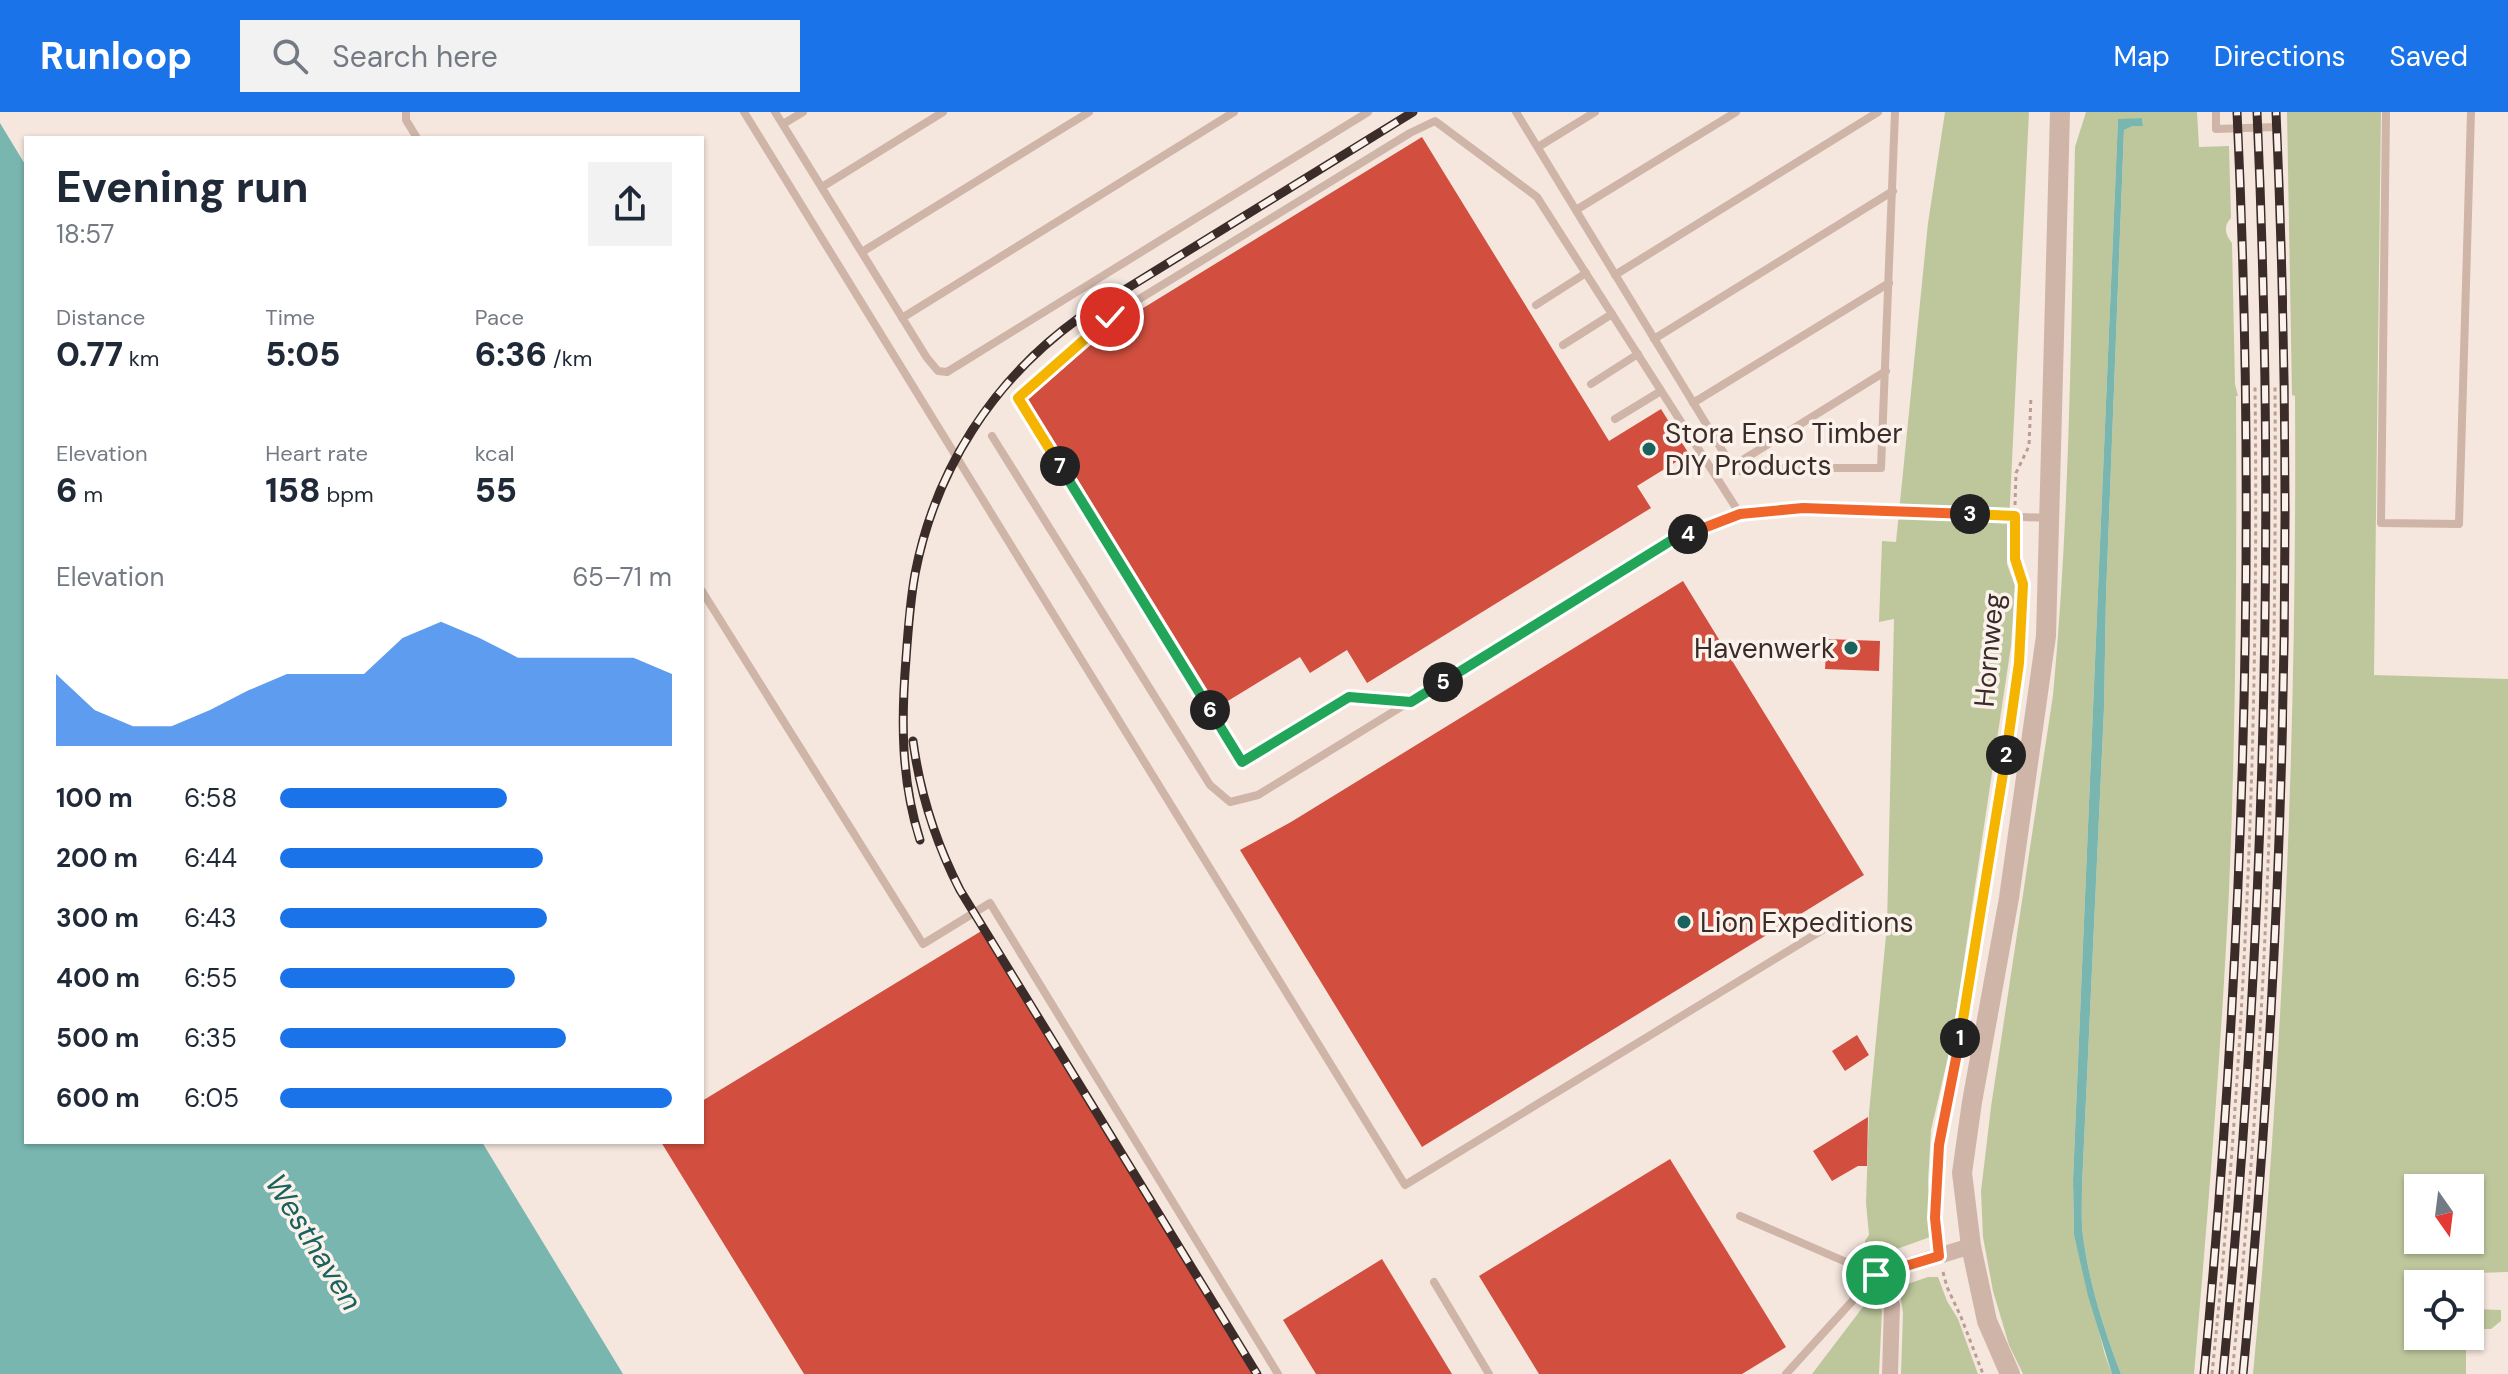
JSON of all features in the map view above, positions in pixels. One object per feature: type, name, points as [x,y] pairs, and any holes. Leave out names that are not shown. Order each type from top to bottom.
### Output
[{"type":"street","name":"Hornweg","points":[[2010,1374],[1987,1321],[1971,1246],[1962,1173],[2009,898],[2046,636],[2060,112]]},
{"type":"street","points":[[1890,1374],[1892,1305],[1876,1275],[1971,1246]]},
{"type":"lane","points":[[406,112],[406,120],[416,136]]},
{"type":"lane","points":[[744,112],[1405,1185],[1847,915]]},
{"type":"lane","points":[[775,112],[927,358],[938,371],[947,372],[1368,112]]},
{"type":"lane","points":[[783,124],[803,112]]},
{"type":"lane","points":[[822,187],[943,112]]},
{"type":"lane","points":[[862,252],[1089,112]]},
{"type":"lane","points":[[902,318],[1234,112]]},
{"type":"lane","points":[[1516,112],[1693,403],[1739,471],[1881,468],[1895,112]]},
{"type":"lane","points":[[1538,147],[1595,112]]},
{"type":"lane","points":[[1576,210],[1736,112]]},
{"type":"lane","points":[[1615,275],[1878,112]]},
{"type":"lane","points":[[2216,112],[2216,129],[2277,127]]},
{"type":"lane","points":[[2386,112],[2381,523],[2459,524],[2471,112]]},
{"type":"lane","points":[[1411,702],[1349,697],[1242,762],[1018,398],[1110,317],[1410,133],[1435,121],[1537,197],[1740,514]]},
{"type":"lane","points":[[1654,339],[1893,191]]},
{"type":"lane","points":[[1536,305],[1586,273]]},
{"type":"lane","points":[[1693,403],[1889,283]]},
{"type":"lane","points":[[1563,345],[1612,314]]},
{"type":"lane","points":[[1591,384],[1638,354]]},
{"type":"lane","points":[[1733,466],[1886,371]]},
{"type":"lane","points":[[1615,419],[1661,391]]},
{"type":"lane","points":[[992,436],[1210,785],[1230,802],[1258,795],[1672,540],[1740,514],[1803,508],[2049,518]]},
{"type":"lane","points":[[704,594],[923,944],[990,903],[1278,1374]]},
{"type":"lane","points":[[1740,1216],[1876,1275],[1786,1374]]},
{"type":"lane","points":[[1434,1282],[1489,1374]]},
{"type":"path","name":"Hornweg","points":[[1983,1374],[1947,1287],[1939,1256],[1935,1218],[1939,1145],[1984,897],[2019,663],[2023,584],[2015,559],[2016,473],[2029,446],[2032,383]]},
{"type":"path","points":[[2212,1374],[2229,1196],[2248,889],[2255,672],[2255,387]]},
{"type":"path","points":[[2232,1374],[2252,1159],[2267,900],[2274,666],[2275,387]]},
{"type":"green space","points":[[1945,112],[2029,112],[2007,564],[2015,586],[2011,646],[1952,1040],[1931,1130],[1928,1182],[1933,1236],[1866,1260],[1865,1241],[1869,1235],[1866,1203],[1869,1113],[1887,925],[1894,619],[1879,622],[1882,541],[1896,542],[1928,223]]},
{"type":"green space","points":[[2086,112],[2197,112],[2199,147],[2229,146],[2231,218],[2226,230],[2232,243],[2235,384],[2238,396],[2233,768],[2222,1013],[2194,1374],[2121,1374],[2093,1289],[2082,1224],[2124,130],[2143,126],[2142,118],[2118,120],[2073,1180],[2074,1235],[2112,1374],[2023,1374],[2009,1345],[1993,1291],[1983,1237],[1981,1191],[1991,1107],[2053,695],[2066,490],[2075,147]]},
{"type":"green space","points":[[2287,112],[2381,112],[2374,675],[2508,679],[2508,1272],[2404,1270],[2404,1350],[2466,1350],[2466,1374],[2253,1374],[2273,1130],[2286,886],[2294,641],[2295,396],[2292,395]]},
{"type":"green space","points":[[1928,1277],[1938,1277],[1958,1319],[1978,1374],[1901,1374],[1903,1313],[1899,1287]]},
{"type":"green space","points":[[1869,1299],[1882,1310],[1879,1374],[1812,1374]]},
{"type":"green space","points":[[2484,1309],[2501,1310],[2501,1321],[2491,1329],[2484,1329]]},
{"type":"water","points":[[2142,118],[2143,126],[2124,130],[2104,709],[2082,1186],[2082,1230],[2089,1271],[2121,1374],[2112,1374],[2088,1296],[2074,1235],[2073,1180],[2118,119]]},
{"type":"water","name":"Westhaven","points":[[0,123],[24,163],[24,1144],[483,1144],[623,1374],[0,1374]]},
{"type":"building","points":[[1422,137],[1609,441],[1661,409],[1689,454],[1637,486],[1651,508],[1367,683],[1347,650],[1310,673],[1300,657],[1218,707],[1028,399],[1109,329]]},
{"type":"building","points":[[1683,581],[1864,875],[1422,1147],[1240,850],[1291,822]]},
{"type":"building","points":[[1827,639],[1880,641],[1879,671],[1825,669]]},
{"type":"building","points":[[983,930],[1258,1374],[804,1374],[662,1144],[704,1144],[704,1100]]},
{"type":"building","points":[[1857,1035],[1869,1055],[1845,1071],[1832,1051]]},
{"type":"building","points":[[1868,1117],[1867,1166],[1858,1166],[1832,1181],[1813,1151]]},
{"type":"building","points":[[1670,1159],[1786,1347],[1742,1374],[1539,1374],[1479,1276]]},
{"type":"building","points":[[1382,1259],[1452,1374],[1316,1374],[1283,1320]]},
{"type":"railway","points":[[920,840],[909,795],[903,728],[912,595],[924,536],[937,499],[972,430],[1020,370],[1079,318],[1413,112]]},
{"type":"railway","points":[[2204,1374],[2229,1059],[2243,743],[2246,428],[2237,112]]},
{"type":"railway","points":[[2223,1374],[2248,1059],[2262,743],[2265,428],[2257,112]]},
{"type":"railway","points":[[2243,1374],[2268,1059],[2282,744],[2285,428],[2276,112]]},
{"type":"railway","points":[[913,741],[930,818],[960,890],[1257,1374]]},
{"type":"place","name":"Stora Enso Timber DIY Products","points":[[1649,449]]},
{"type":"place","name":"Havenwerk","points":[[1851,648]]},
{"type":"place","name":"Lion Expeditions","points":[[1684,922]]},
{"type":"route","points":[[1110,317],[1018,398],[1242,762],[1349,697],[1411,702],[1672,540],[1740,514],[1803,508],[2015,516],[2015,559],[2023,584],[2019,663],[1984,897],[1939,1145],[1935,1218],[1939,1256],[1876,1275]]}]
